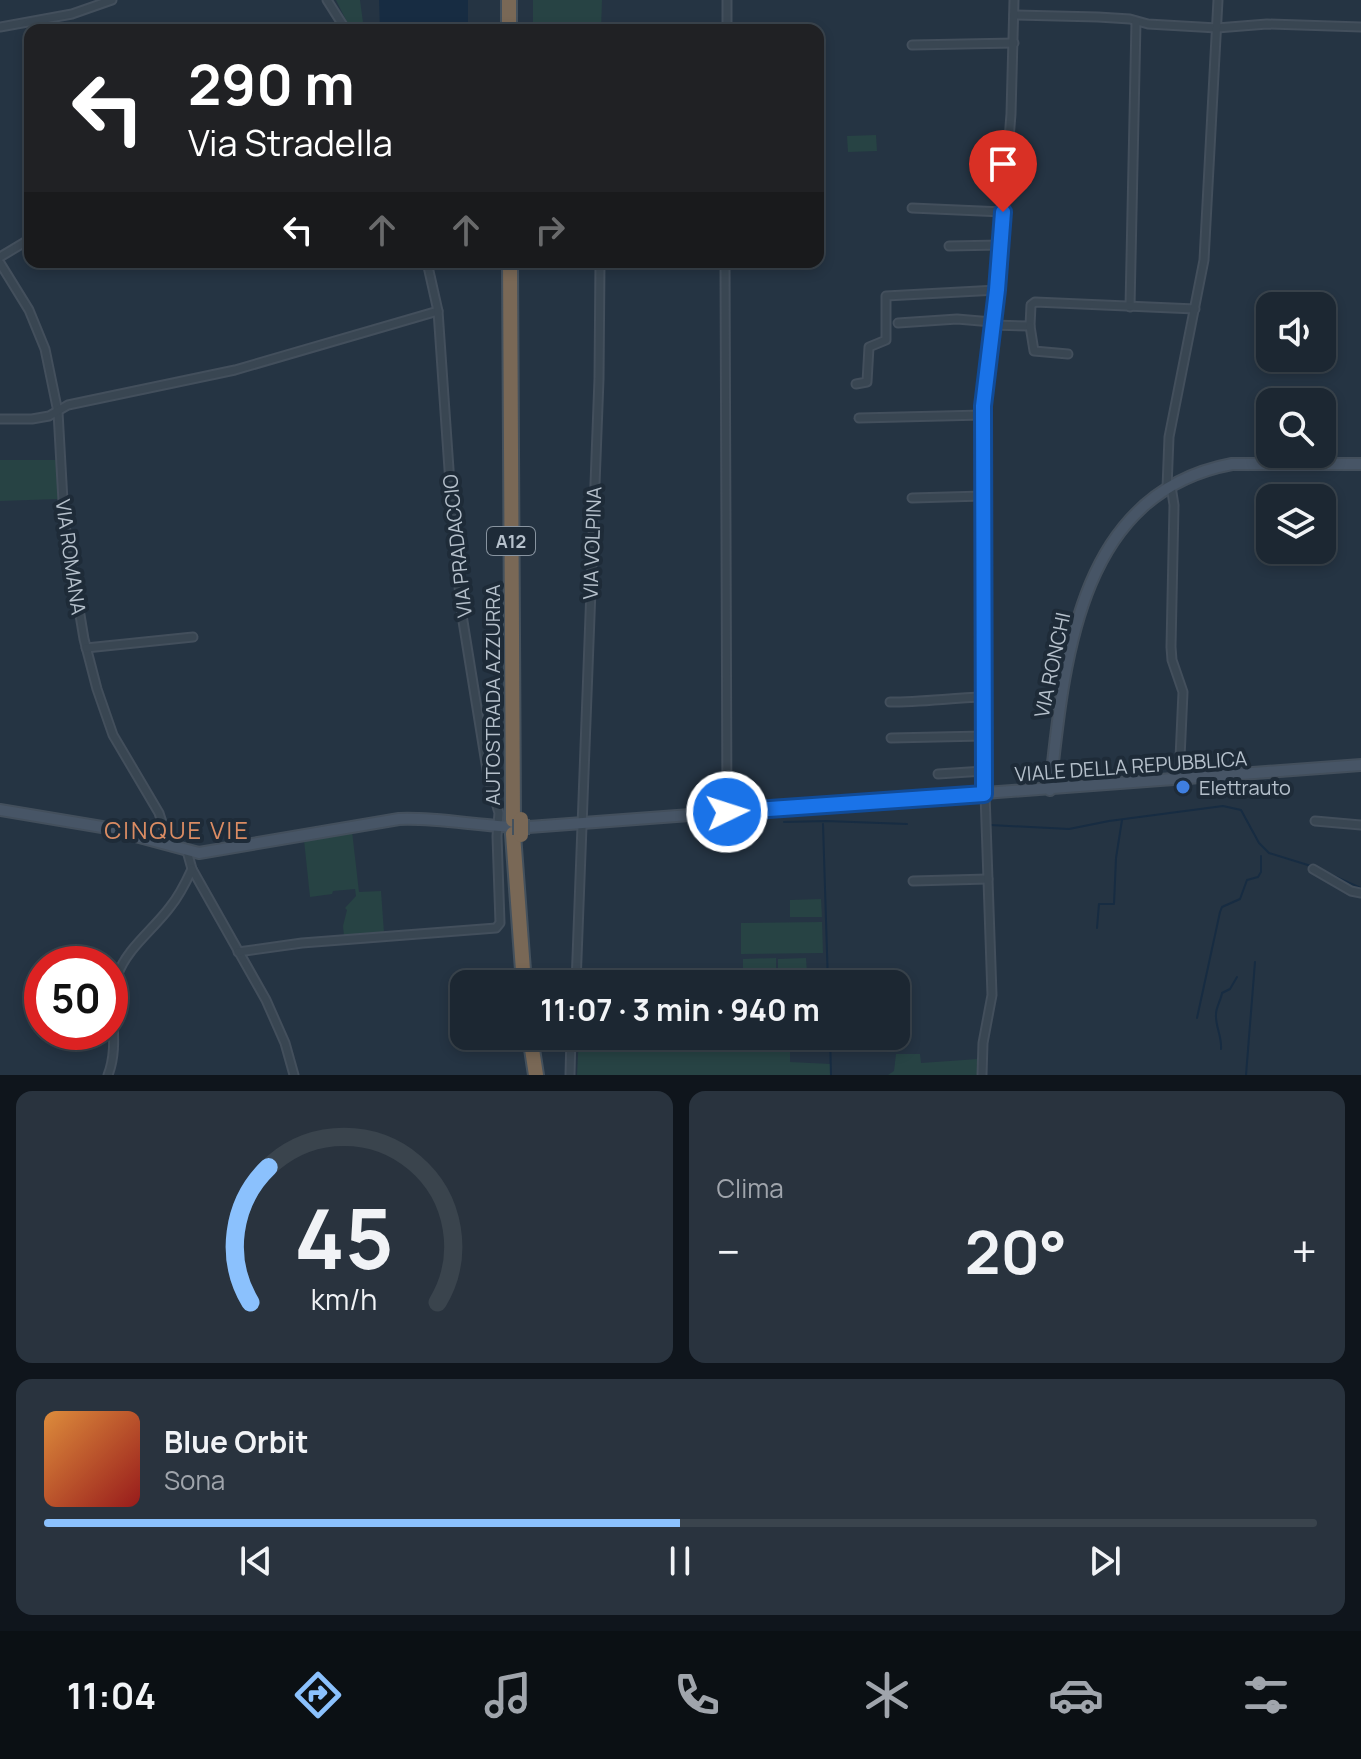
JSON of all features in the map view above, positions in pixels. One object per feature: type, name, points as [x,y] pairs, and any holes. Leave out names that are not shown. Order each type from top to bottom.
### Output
[{"type":"highway","points":[[509,0],[509,24]]},
{"type":"highway","points":[[518,0],[519,24]]},
{"type":"highway","name":"AUTOSTRADA AZZURRA","points":[[510,268],[517,827],[523,970]]},
{"type":"highway","name":"AUTOSTRADA AZZURRA","points":[[519,268],[517,827],[531,970]]},
{"type":"highway","points":[[532,1050],[536,1075]]},
{"type":"highway","points":[[541,1050],[544,1075]]},
{"type":"main road","name":"VIA RONCHI","points":[[1050,790],[1066,671],[1085,598],[1114,536],[1149,501],[1169,487],[1215,467],[1232,464],[1361,464]]},
{"type":"main road","name":"VIALE DELLA REPUBBLICA","points":[[0,810],[102,827],[187,851],[213,851],[399,819],[416,818],[498,828],[1361,765]]},
{"type":"street","points":[[0,27],[72,14],[112,0]]},
{"type":"street","points":[[327,0],[342,24]]},
{"type":"street","points":[[727,0],[727,24]]},
{"type":"street","points":[[982,1075],[983,1043],[992,995],[983,738],[983,415],[1011,114],[1014,0]]},
{"type":"street","points":[[1179,780],[1183,692],[1171,647],[1174,505],[1169,487],[1169,437],[1205,249],[1218,0]]},
{"type":"street","points":[[1014,15],[1130,19],[1217,28],[1267,24],[1361,27]]},
{"type":"street","points":[[1130,307],[1136,22]]},
{"type":"street","points":[[912,45],[1014,43]]},
{"type":"street","points":[[912,208],[1003,212]]},
{"type":"street","points":[[0,257],[24,243]]},
{"type":"street","points":[[949,246],[1000,245]]},
{"type":"street","name":"VIA ROMANA","points":[[0,263],[21,296],[43,341],[58,412],[64,519],[86,648],[113,735],[159,813],[169,844]]},
{"type":"street","name":"VIA PRADACCIO","points":[[238,952],[302,943],[496,928],[500,923],[499,813],[488,776],[462,615],[438,311],[428,268]]},
{"type":"street","name":"VIA VOLPINA","points":[[577,970],[599,379],[600,268]]},
{"type":"street","points":[[725,268],[727,812]]},
{"type":"street","points":[[856,384],[867,382],[869,347],[886,340],[886,296],[997,290]]},
{"type":"street","points":[[1068,354],[1034,351],[1030,326],[1031,305],[1035,302],[1195,309]]},
{"type":"street","points":[[0,419],[32,419],[58,412],[68,405],[235,370],[438,311]]},
{"type":"street","points":[[898,323],[957,319],[1030,326]]},
{"type":"street","points":[[859,418],[983,415]]},
{"type":"street","points":[[912,498],[983,496]]},
{"type":"street","points":[[86,648],[193,637]]},
{"type":"street","points":[[890,702],[983,697]]},
{"type":"street","points":[[891,738],[983,738]]},
{"type":"street","points":[[944,746],[944,740],[983,738]]},
{"type":"street","points":[[938,774],[984,771]]},
{"type":"street","points":[[1315,821],[1361,825]]},
{"type":"street","points":[[187,851],[192,869],[278,1026],[294,1075]]},
{"type":"street","points":[[108,1075],[114,1052],[113,994],[118,973],[139,941],[170,908],[192,869]]},
{"type":"street","points":[[1313,869],[1351,891],[1361,893]]},
{"type":"street","points":[[913,881],[988,879]]},
{"type":"street","points":[[570,1075],[571,1050]]},
{"type":"green space","points":[[336,0],[360,0],[363,24],[348,24]]},
{"type":"green space","points":[[533,0],[602,0],[601,24],[533,24]]},
{"type":"green space","points":[[876,135],[877,151],[848,152],[847,136]]},
{"type":"green space","points":[[0,460],[57,460],[59,499],[0,501]]},
{"type":"green space","points":[[352,831],[359,892],[381,891],[384,933],[344,936],[345,908],[356,896],[355,889],[310,897],[304,840]]},
{"type":"green space","points":[[821,899],[822,917],[790,917],[790,900]]},
{"type":"green space","points":[[822,922],[823,953],[741,954],[741,923]]},
{"type":"green space","points":[[776,958],[776,970],[743,970],[743,959]]},
{"type":"green space","points":[[806,958],[807,970],[778,970],[778,959]]},
{"type":"green space","points":[[578,1050],[790,1050],[790,1062],[831,1064],[831,1075],[577,1075]]},
{"type":"green space","points":[[896,1054],[920,1054],[921,1063],[978,1059],[978,1075],[888,1075],[894,1071]]},
{"type":"water","points":[[379,0],[468,0],[468,24],[380,24]]},
{"type":"waterway","points":[[990,825],[1069,829],[1223,806],[1241,810],[1259,843],[1269,853],[1311,866]]},
{"type":"waterway","points":[[1097,928],[1099,904],[1114,904],[1122,820]]},
{"type":"waterway","points":[[784,822],[907,824]]},
{"type":"waterway","points":[[823,824],[828,970]]},
{"type":"waterway","points":[[1197,1018],[1220,912],[1222,907],[1240,899],[1247,880],[1258,877],[1261,856]]},
{"type":"waterway","points":[[1325,872],[1361,888]]},
{"type":"waterway","points":[[1246,1075],[1255,962]]},
{"type":"waterway","points":[[1221,1049],[1217,1009],[1222,993],[1230,989],[1237,977]]},
{"type":"waterway","points":[[830,1050],[831,1075]]},
{"type":"place","name":"Elettrauto","points":[[1183,787]]},
{"type":"district","name":"CINQUE VIE","points":[[177,829]]},
{"type":"route","points":[[727,812],[984,794],[983,406],[1003,212]]}]
